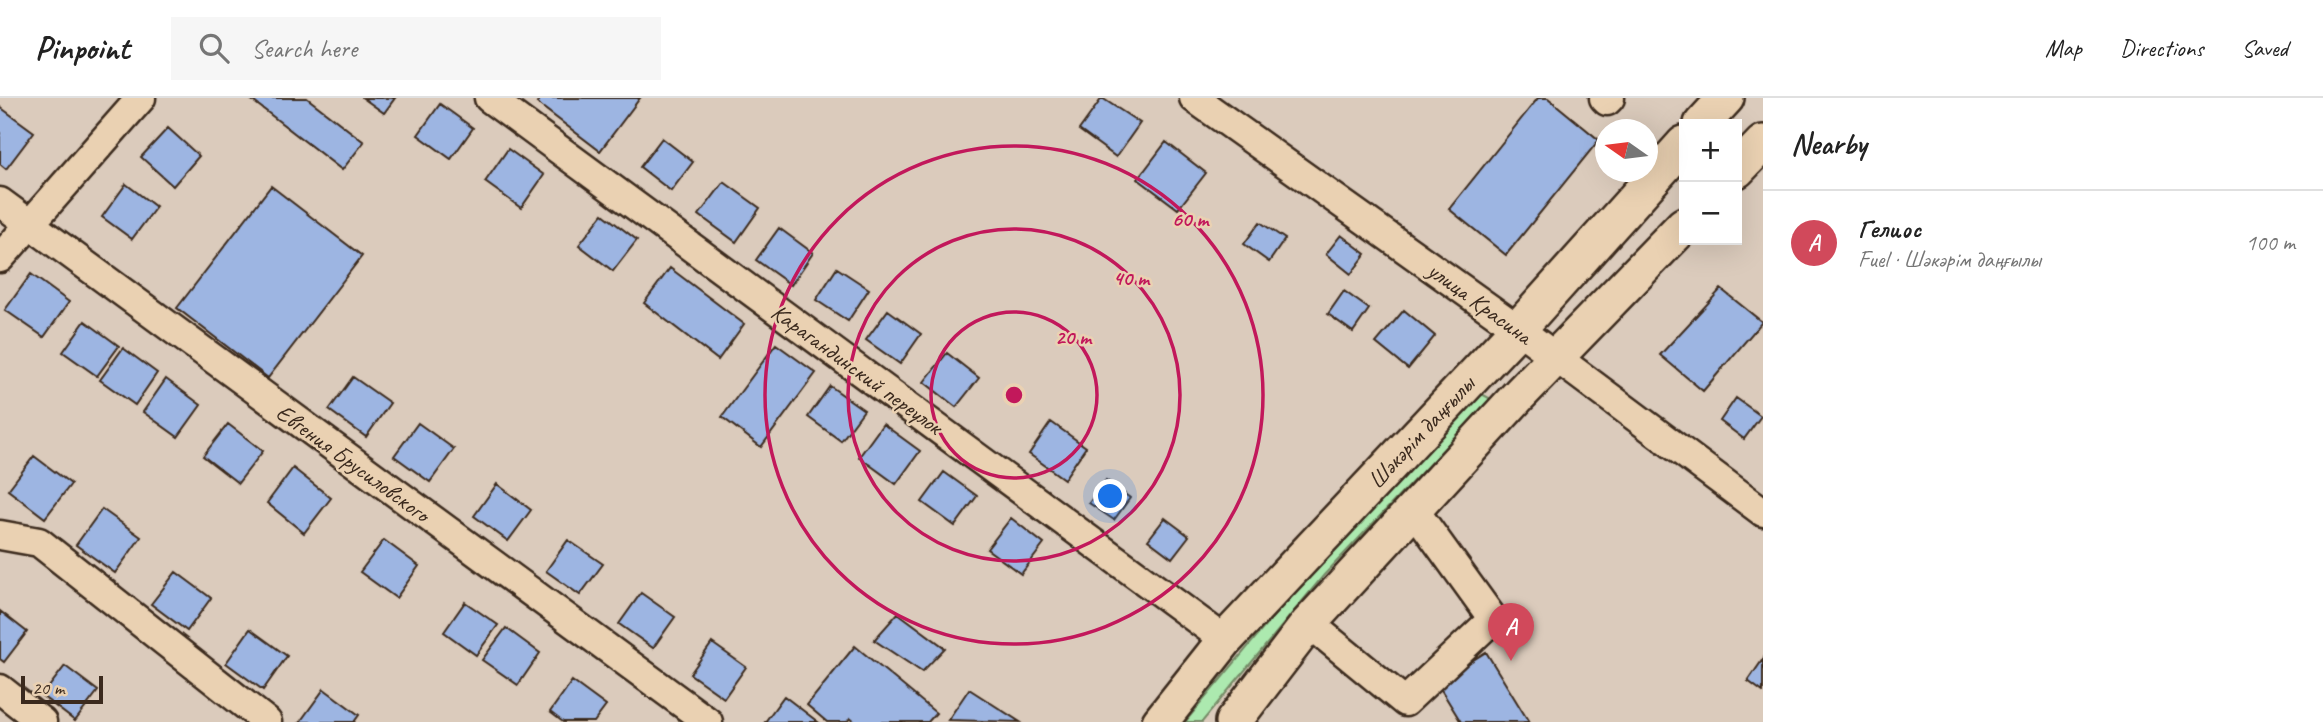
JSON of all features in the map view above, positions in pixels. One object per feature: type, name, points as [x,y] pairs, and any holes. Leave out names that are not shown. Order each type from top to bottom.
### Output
[{"type":"main road","points":[[1707,119],[1726,98]]},
{"type":"main road","points":[[1742,165],[1763,143]]},
{"type":"main road","name":"Шәкәрім даңғылы","points":[[1160,722],[1225,640],[1518,329],[1679,150]]},
{"type":"main road","name":"Шәкәрім даңғылы","points":[[1242,719],[1309,623],[1520,394],[1679,230]]},
{"type":"street","points":[[0,258],[141,98]]},
{"type":"street","name":"Карагандинский переулок","points":[[489,98],[1225,640]]},
{"type":"street","points":[[1604,98],[1607,101],[1610,98]]},
{"type":"street","name":"улица Красина","points":[[1211,103],[1763,512]]},
{"type":"street","name":"Евгения Брусиловского","points":[[0,202],[708,722]]},
{"type":"street","points":[[1309,623],[1405,702],[1493,619],[1415,511]]},
{"type":"street","points":[[0,535],[39,542],[267,722]]},
{"type":"street","points":[[0,689],[42,722]]},
{"type":"green space","points":[[1478,392],[1491,399],[1324,575],[1202,722],[1185,722],[1313,569]]},
{"type":"building","points":[[249,98],[307,98],[364,142],[342,170]]},
{"type":"building","points":[[363,98],[395,98],[384,113]]},
{"type":"building","points":[[541,98],[640,98],[600,151],[537,103]]},
{"type":"building","points":[[1102,98],[1140,123],[1116,157],[1079,130]]},
{"type":"building","points":[[1538,98],[1548,98],[1595,137],[1595,145],[1506,255],[1449,209]]},
{"type":"building","points":[[440,104],[473,128],[451,159],[418,135]]},
{"type":"building","points":[[0,107],[34,132],[6,169],[0,164]]},
{"type":"building","points":[[168,128],[199,156],[173,186],[141,157]]},
{"type":"building","points":[[662,138],[693,162],[671,191],[640,167]]},
{"type":"building","points":[[1166,142],[1206,173],[1178,209],[1138,179]]},
{"type":"building","points":[[508,149],[544,175],[521,208],[485,182]]},
{"type":"building","points":[[724,182],[760,208],[736,242],[699,215]]},
{"type":"building","points":[[126,184],[156,207],[132,239],[102,217]]},
{"type":"building","points":[[271,186],[362,256],[268,378],[177,308]]},
{"type":"building","points":[[603,214],[637,240],[613,271],[579,245]]},
{"type":"building","points":[[1260,222],[1285,239],[1269,262],[1244,244]]},
{"type":"building","points":[[779,228],[813,253],[791,285],[756,260]]},
{"type":"building","points":[[1341,235],[1366,254],[1351,274],[1326,254]]},
{"type":"building","points":[[670,268],[744,324],[718,360],[644,303]]},
{"type":"building","points":[[837,268],[869,289],[848,321],[816,300]]},
{"type":"building","points":[[31,274],[69,302],[44,337],[5,310]]},
{"type":"building","points":[[1721,289],[1762,322],[1703,391],[1660,355]]},
{"type":"building","points":[[1344,291],[1369,309],[1353,332],[1328,314]]},
{"type":"building","points":[[888,310],[921,334],[900,364],[866,340]]},
{"type":"building","points":[[1404,310],[1435,336],[1408,369],[1376,343]]},
{"type":"building","points":[[85,321],[119,346],[97,376],[63,352]]},
{"type":"building","points":[[776,344],[816,373],[761,447],[722,417]]},
{"type":"building","points":[[123,348],[157,373],[135,405],[100,380]]},
{"type":"building","points":[[947,353],[979,378],[956,407],[924,382]]},
{"type":"building","points":[[353,377],[390,403],[366,437],[329,410]]},
{"type":"building","points":[[166,379],[201,405],[178,437],[143,412]]},
{"type":"building","points":[[830,386],[864,410],[841,441],[808,417]]},
{"type":"building","points":[[1736,398],[1761,416],[1744,439],[1720,421]]},
{"type":"building","points":[[1051,422],[1086,447],[1064,479],[1029,454]]},
{"type":"building","points":[[418,423],[454,449],[430,482],[394,456]]},
{"type":"building","points":[[228,424],[263,451],[238,483],[203,456]]},
{"type":"building","points":[[883,424],[920,451],[896,484],[859,457]]},
{"type":"building","points":[[34,456],[71,484],[45,518],[8,490]]},
{"type":"building","points":[[293,468],[331,498],[304,533],[267,503]]},
{"type":"building","points":[[944,472],[977,496],[955,526],[922,502]]},
{"type":"building","points":[[1106,480],[1130,498],[1114,520],[1089,503]]},
{"type":"building","points":[[497,484],[531,510],[508,541],[474,516]]},
{"type":"building","points":[[102,509],[141,537],[115,573],[76,545]]},
{"type":"building","points":[[1011,518],[1044,544],[1021,574],[987,549]]},
{"type":"building","points":[[1165,518],[1189,536],[1172,558],[1148,540]]},
{"type":"building","points":[[384,540],[419,566],[396,598],[360,572]]},
{"type":"building","points":[[568,540],[603,564],[580,595],[546,571]]},
{"type":"building","points":[[176,572],[211,598],[187,631],[151,604]]},
{"type":"building","points":[[641,593],[675,617],[653,648],[619,624]]},
{"type":"building","points":[[465,602],[498,625],[476,655],[444,632]]},
{"type":"building","points":[[0,611],[27,632],[4,662],[0,659]]},
{"type":"building","points":[[898,613],[945,648],[922,672],[874,640]]},
{"type":"building","points":[[506,628],[540,653],[518,685],[482,660]]},
{"type":"building","points":[[250,629],[287,656],[263,690],[226,663]]},
{"type":"building","points":[[712,643],[746,667],[724,698],[690,674]]},
{"type":"building","points":[[855,646],[936,713],[928,722],[855,722],[850,718],[847,722],[827,722],[807,705]]},
{"type":"building","points":[[1486,652],[1529,722],[1461,722],[1437,683]]},
{"type":"building","points":[[1763,659],[1763,692],[1748,681]]},
{"type":"building","points":[[65,666],[98,691],[75,721],[42,696]]},
{"type":"building","points":[[572,681],[606,706],[594,722],[563,722],[550,712]]},
{"type":"building","points":[[324,689],[359,715],[354,722],[300,722]]},
{"type":"building","points":[[969,689],[1020,722],[948,720]]},
{"type":"building","points":[[784,696],[818,722],[765,722]]},
{"type":"place","name":"Гелиос","points":[[1511,661]]}]
